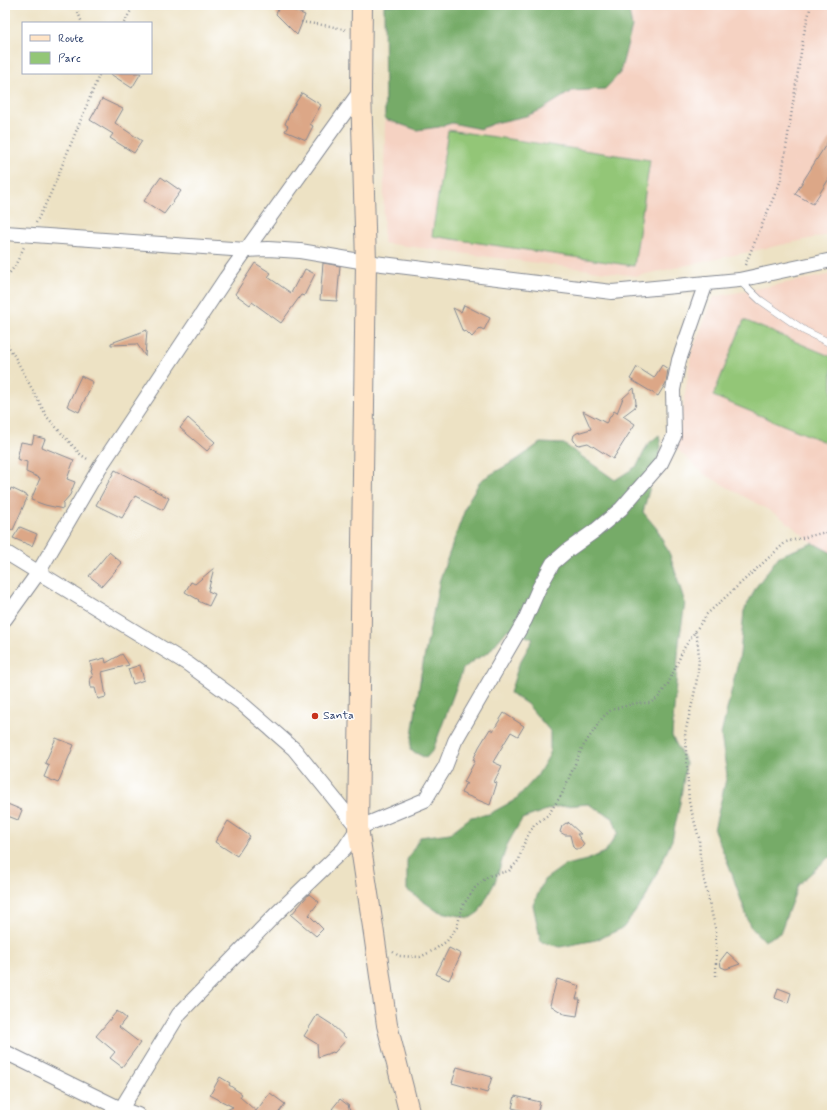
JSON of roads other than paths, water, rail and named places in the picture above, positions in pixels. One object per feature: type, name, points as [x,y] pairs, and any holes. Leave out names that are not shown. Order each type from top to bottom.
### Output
[{"type":"main road","points":[[362,5],[361,90],[366,262],[358,828],[387,1025],[410,1115]]},
{"type":"street","points":[[5,619],[38,573],[100,467],[222,284],[361,90]]},
{"type":"street","points":[[5,233],[246,250],[268,249],[300,251],[366,262],[612,292],[739,280],[832,260]]},
{"type":"street","points":[[120,1112],[179,1014],[276,914],[344,849],[358,828],[425,800],[445,767],[455,740],[525,620],[539,588],[553,564],[568,550],[596,530],[621,509],[661,463],[674,436],[673,390],[679,360],[706,283]]},
{"type":"street","points":[[5,552],[188,664],[240,702],[294,749],[358,828]]},
{"type":"street","points":[[5,1052],[120,1112],[138,1115]]},
{"type":"lane","points":[[739,280],[760,300],[805,331],[832,344]]},
{"type":"place","name":"Santa","points":[[315,716]]}]
